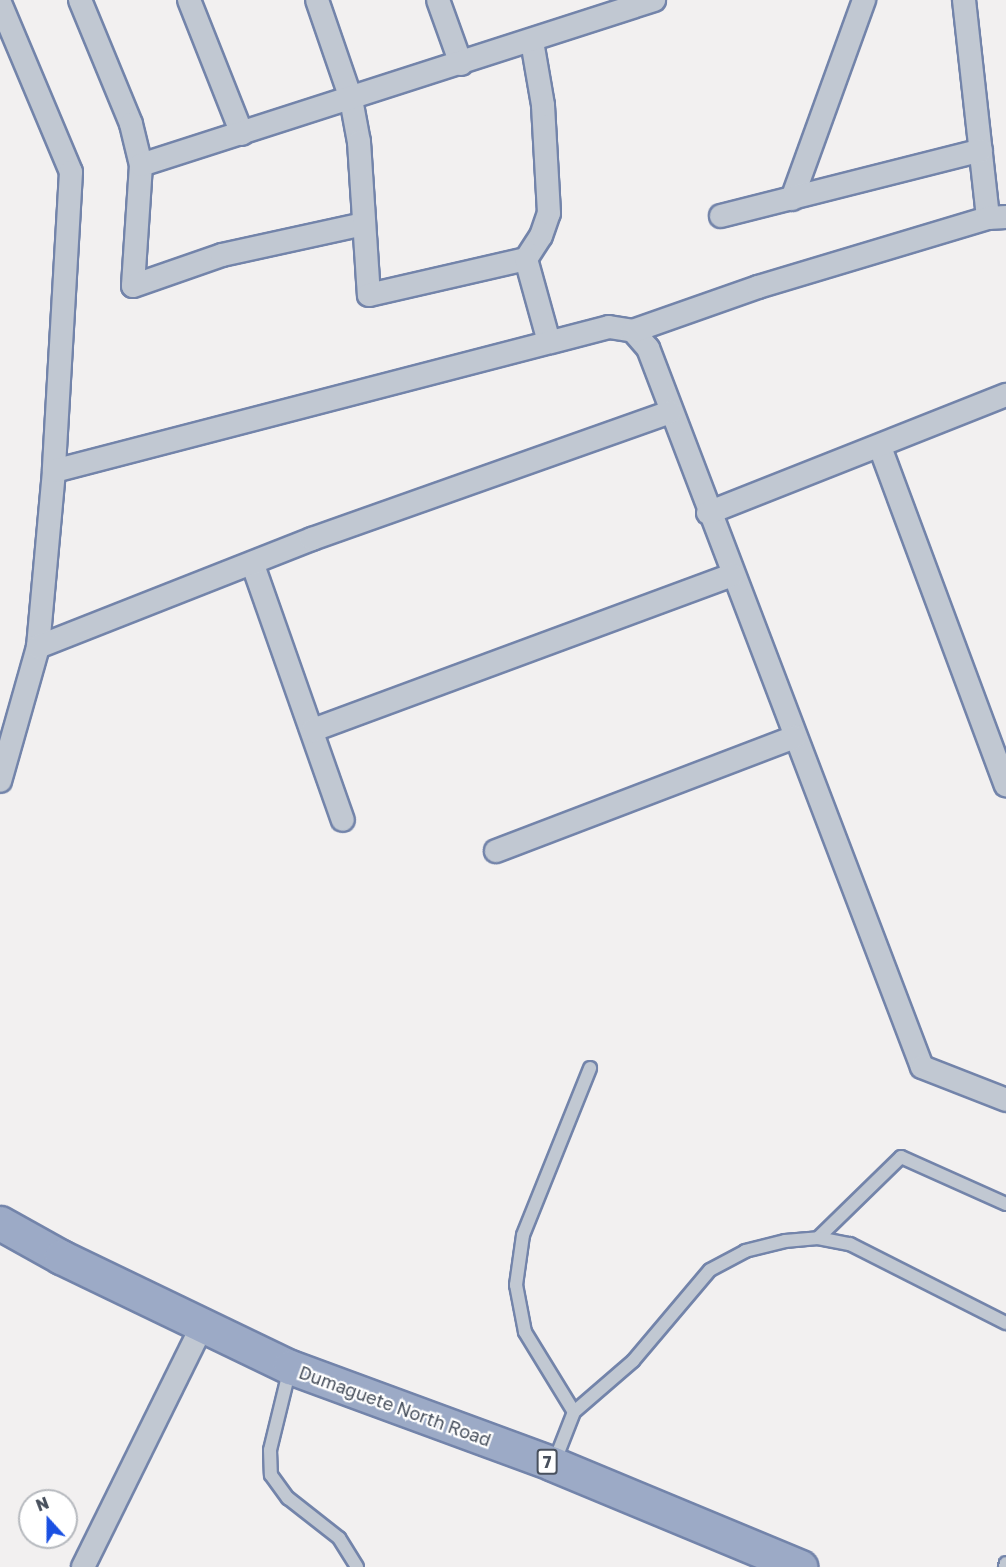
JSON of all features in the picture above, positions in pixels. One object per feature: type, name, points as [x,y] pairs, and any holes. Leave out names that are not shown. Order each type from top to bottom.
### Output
[{"type":"highway","name":"Dumaguete North Road","points":[[0,1222],[61,1257],[290,1367],[553,1464],[800,1567]]},
{"type":"street","points":[[80,0],[131,124],[141,165],[133,286],[222,255],[364,224]]},
{"type":"street","points":[[189,0],[242,134]]},
{"type":"street","points":[[317,0],[351,99],[359,142],[369,295],[526,259],[541,236],[549,213],[543,105],[532,41]]},
{"type":"street","points":[[438,0],[461,64]]},
{"type":"street","points":[[141,165],[461,64],[654,0]]},
{"type":"street","points":[[792,199],[864,0]]},
{"type":"street","points":[[54,471],[609,327],[633,331],[758,287],[997,218],[981,150],[964,0]]},
{"type":"street","points":[[0,3],[71,172],[54,471],[38,647],[0,781]]},
{"type":"street","points":[[721,216],[981,150]]},
{"type":"street","points":[[526,259],[549,342]]},
{"type":"street","points":[[633,331],[648,348],[708,513],[922,1066],[1006,1100]]},
{"type":"street","points":[[708,513],[880,447],[1006,395]]},
{"type":"street","points":[[38,647],[253,565],[312,539],[670,412]]},
{"type":"street","points":[[880,447],[1006,785]]},
{"type":"street","points":[[253,565],[343,820]]},
{"type":"street","points":[[313,730],[732,575]]},
{"type":"street","points":[[496,852],[795,737]]},
{"type":"street","points":[[84,1567],[202,1326]]},
{"type":"lane","points":[[574,1413],[525,1332],[516,1285],[523,1235],[590,1068]]},
{"type":"lane","points":[[818,1238],[901,1157],[1006,1204]]},
{"type":"lane","points":[[553,1464],[574,1413],[633,1360],[710,1270],[745,1251],[785,1241],[818,1238],[850,1244],[1006,1323]]},
{"type":"lane","points":[[290,1367],[270,1450],[271,1475],[288,1498],[339,1538],[357,1567]]}]
